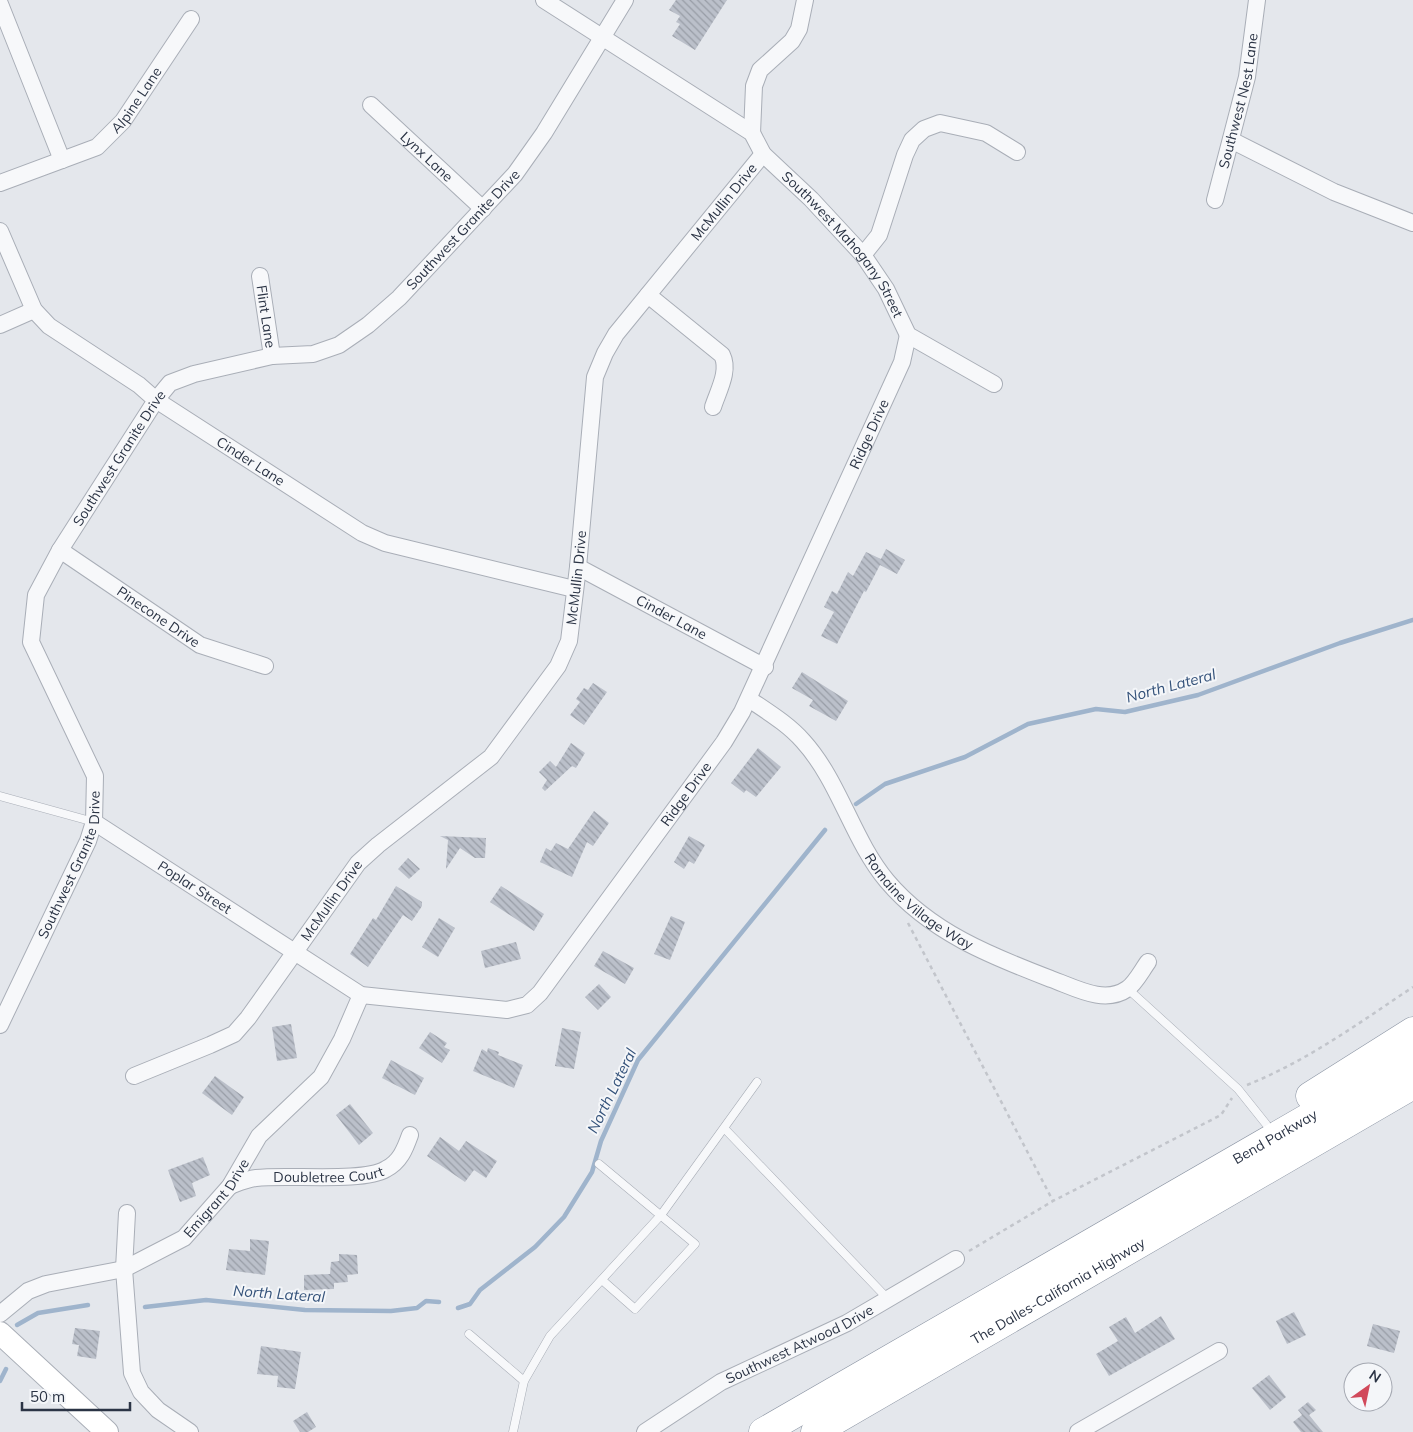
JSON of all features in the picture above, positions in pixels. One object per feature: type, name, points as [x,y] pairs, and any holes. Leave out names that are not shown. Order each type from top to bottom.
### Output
[{"type":"highway","points":[[1138,1215],[1194,1172],[1413,1031]]},
{"type":"highway","name":"Bend Parkway","points":[[1138,1215],[1413,1057]]},
{"type":"highway","name":"Bend Parkway","points":[[1302,1151],[1413,1085]]},
{"type":"highway","points":[[1302,1151],[1413,1102]]},
{"type":"highway","name":"The Dalles-California Highway","points":[[815,1432],[1302,1151]]},
{"type":"highway","name":"The Dalles-California Highway","points":[[763,1432],[1138,1215]]},
{"type":"street","name":"Southwest Mahogany Street","points":[[544,0],[752,133],[763,154],[811,199],[864,255],[886,289],[908,336],[994,384]]},
{"type":"street","name":"Southwest Granite Drive","points":[[0,1025],[88,841],[94,822],[95,776],[31,642],[36,595],[60,550],[156,400],[170,384],[194,374],[272,356],[313,354],[339,345],[368,325],[399,298],[482,209],[529,155],[625,0]]},
{"type":"street","points":[[752,133],[754,86],[760,70],[772,57],[792,41],[799,29],[805,0]]},
{"type":"street","name":"Southwest Nest Lane","points":[[1215,200],[1247,77],[1257,0]]},
{"type":"street","points":[[0,4],[62,160]]},
{"type":"street","name":"Alpine Lane","points":[[0,183],[97,147],[109,137],[123,121],[190,19]]},
{"type":"street","name":"Lynx Lane","points":[[371,105],[482,209]]},
{"type":"street","points":[[864,255],[879,235],[905,155],[912,140],[924,129],[940,123],[986,133],[1017,152]]},
{"type":"street","points":[[1231,140],[1334,192],[1413,223]]},
{"type":"street","name":"McMullin Drive","points":[[134,1076],[210,1046],[234,1034],[248,1018],[358,863],[378,845],[490,757],[505,740],[558,666],[569,642],[578,567],[595,377],[605,353],[616,334],[763,154]]},
{"type":"street","name":"Cinder Lane","points":[[0,231],[34,310],[49,326],[139,385],[156,400],[362,533],[385,543],[574,589]]},
{"type":"street","name":"Flint Lane","points":[[260,276],[272,356]]},
{"type":"street","points":[[648,295],[722,355],[725,362],[724,372],[713,407]]},
{"type":"street","points":[[0,325],[34,310]]},
{"type":"street","name":"Ridge Drive","points":[[295,952],[361,995],[507,1010],[527,1005],[540,993],[712,757],[749,700],[902,362],[908,336]]},
{"type":"street","name":"Pinecone Drive","points":[[60,550],[200,645],[265,666]]},
{"type":"street","name":"Cinder Lane","points":[[578,567],[764,667]]},
{"type":"street","name":"Romaine Village Way","points":[[749,700],[784,723],[814,756],[865,848],[886,879],[904,899],[940,927],[986,954],[1092,994],[1114,995],[1128,989]]},
{"type":"street","name":"Poplar Street","points":[[94,822],[295,952]]},
{"type":"street","points":[[1128,989],[1148,962]]},
{"type":"street","name":"Emigrant Drive","points":[[0,1314],[28,1291],[46,1284],[124,1269],[184,1238],[230,1186],[259,1136],[321,1077],[342,1039],[361,995]]},
{"type":"street","name":"Doubletree Court","points":[[230,1186],[254,1178],[367,1175],[385,1170],[397,1161],[410,1135]]},
{"type":"street","points":[[127,1214],[124,1269],[132,1373],[141,1392],[158,1410],[190,1432]]},
{"type":"street","name":"Southwest Atwood Drive","points":[[645,1432],[720,1382],[806,1344],[956,1259]]},
{"type":"street","points":[[0,1333],[107,1432]]},
{"type":"street","points":[[1078,1432],[1219,1351]]},
{"type":"lane","points":[[0,796],[94,822]]},
{"type":"lane","points":[[1128,989],[1238,1089],[1266,1124]]},
{"type":"lane","points":[[513,1432],[524,1381],[534,1359],[550,1336],[661,1215],[758,1082]]},
{"type":"lane","points":[[725,1129],[888,1299]]},
{"type":"lane","points":[[598,1164],[695,1244],[635,1309],[602,1280]]},
{"type":"lane","points":[[470,1334],[524,1381]]},
{"type":"path","points":[[904,899],[905,917],[1053,1201]]},
{"type":"path","points":[[956,1259],[1053,1201],[1221,1115],[1238,1089],[1278,1073],[1305,1058],[1413,988]]},
{"type":"building","points":[[676,0],[727,0],[695,50],[672,36],[680,24],[676,22],[680,16],[669,10]]},
{"type":"building","points":[[886,549],[905,560],[897,574],[880,565],[866,592],[864,591],[837,644],[821,636],[834,612],[824,607],[832,591],[837,594],[848,572],[853,576],[866,552],[881,559]]},
{"type":"building","points":[[802,672],[848,701],[836,721],[809,706],[813,700],[792,688]]},
{"type":"building","points":[[593,683],[607,692],[584,725],[570,715],[580,702],[576,699],[584,688],[588,690]]},
{"type":"building","points":[[571,743],[585,753],[576,768],[572,766],[545,791],[542,788],[547,780],[539,772],[550,761],[556,767]]},
{"type":"building","points":[[758,748],[781,767],[756,797],[746,790],[744,793],[731,783]]},
{"type":"building","points":[[594,811],[609,823],[593,846],[587,842],[572,877],[540,862],[546,848],[551,851],[556,843],[568,849]]},
{"type":"building","points":[[440,836],[486,838],[485,858],[475,858],[460,848],[446,869],[448,840]]},
{"type":"building","points":[[689,836],[705,845],[694,864],[689,861],[684,869],[674,862]]},
{"type":"building","points":[[408,858],[420,869],[409,879],[398,869]]},
{"type":"building","points":[[396,886],[422,902],[422,906],[412,921],[403,915],[368,967],[350,954],[373,918],[376,920]]},
{"type":"building","points":[[501,886],[544,914],[534,931],[490,902]]},
{"type":"building","points":[[671,916],[685,922],[670,960],[654,954]]},
{"type":"building","points":[[439,918],[455,928],[438,957],[422,947]]},
{"type":"building","points":[[516,942],[521,959],[485,968],[481,951]]},
{"type":"building","points":[[603,951],[634,968],[625,984],[594,966]]},
{"type":"building","points":[[599,984],[611,997],[598,1010],[585,997]]},
{"type":"building","points":[[291,1024],[297,1058],[277,1061],[272,1027]]},
{"type":"building","points":[[562,1028],[581,1032],[574,1069],[555,1066]]},
{"type":"building","points":[[430,1032],[447,1043],[444,1047],[450,1050],[442,1063],[419,1048]]},
{"type":"building","points":[[488,1048],[499,1052],[498,1055],[523,1065],[514,1088],[473,1071],[482,1049],[487,1052]]},
{"type":"building","points":[[391,1060],[424,1078],[415,1095],[382,1078]]},
{"type":"building","points":[[215,1076],[244,1097],[232,1115],[202,1093]]},
{"type":"building","points":[[350,1104],[373,1133],[359,1145],[336,1115]]},
{"type":"building","points":[[440,1137],[459,1151],[466,1141],[497,1161],[486,1178],[474,1170],[465,1182],[427,1156]]},
{"type":"building","points":[[203,1157],[210,1175],[192,1183],[196,1196],[180,1202],[168,1170]]},
{"type":"building","points":[[250,1239],[269,1241],[265,1275],[226,1270],[229,1249],[250,1251]]},
{"type":"building","points":[[339,1254],[357,1255],[358,1274],[347,1275],[348,1282],[334,1283],[334,1289],[304,1290],[304,1275],[330,1274],[331,1262],[339,1261]]},
{"type":"building","points":[[1294,1312],[1306,1335],[1287,1344],[1276,1321]]},
{"type":"building","points":[[1161,1316],[1175,1339],[1109,1376],[1096,1354],[1118,1341],[1109,1327],[1126,1317],[1135,1333]]},
{"type":"building","points":[[1373,1324],[1400,1331],[1394,1353],[1367,1346]]},
{"type":"building","points":[[75,1328],[100,1331],[96,1359],[77,1356],[79,1345],[72,1344]]},
{"type":"building","points":[[261,1346],[301,1352],[295,1389],[277,1387],[278,1376],[257,1374]]},
{"type":"building","points":[[1269,1375],[1286,1397],[1270,1410],[1252,1388]]},
{"type":"building","points":[[1308,1402],[1316,1410],[1309,1415],[1323,1432],[1301,1432],[1293,1422],[1302,1415],[1298,1410]]},
{"type":"building","points":[[307,1412],[316,1427],[308,1432],[300,1432],[293,1421]]},
{"type":"waterway","name":"North Lateral","points":[[856,804],[885,784],[965,757],[1028,724],[1096,709],[1125,712],[1198,695],[1340,643],[1413,620]]},
{"type":"waterway","name":"North Lateral","points":[[458,1308],[470,1304],[480,1290],[535,1247],[564,1217],[592,1172],[601,1141],[638,1060],[825,830]]},
{"type":"waterway","name":"North Lateral","points":[[145,1307],[206,1300],[305,1310],[391,1311],[417,1308],[426,1301],[439,1302]]},
{"type":"waterway","name":"North Lateral","points":[[17,1325],[38,1313],[88,1305]]},
{"type":"waterway","name":"North Lateral","points":[[0,1381],[6,1369]]}]
